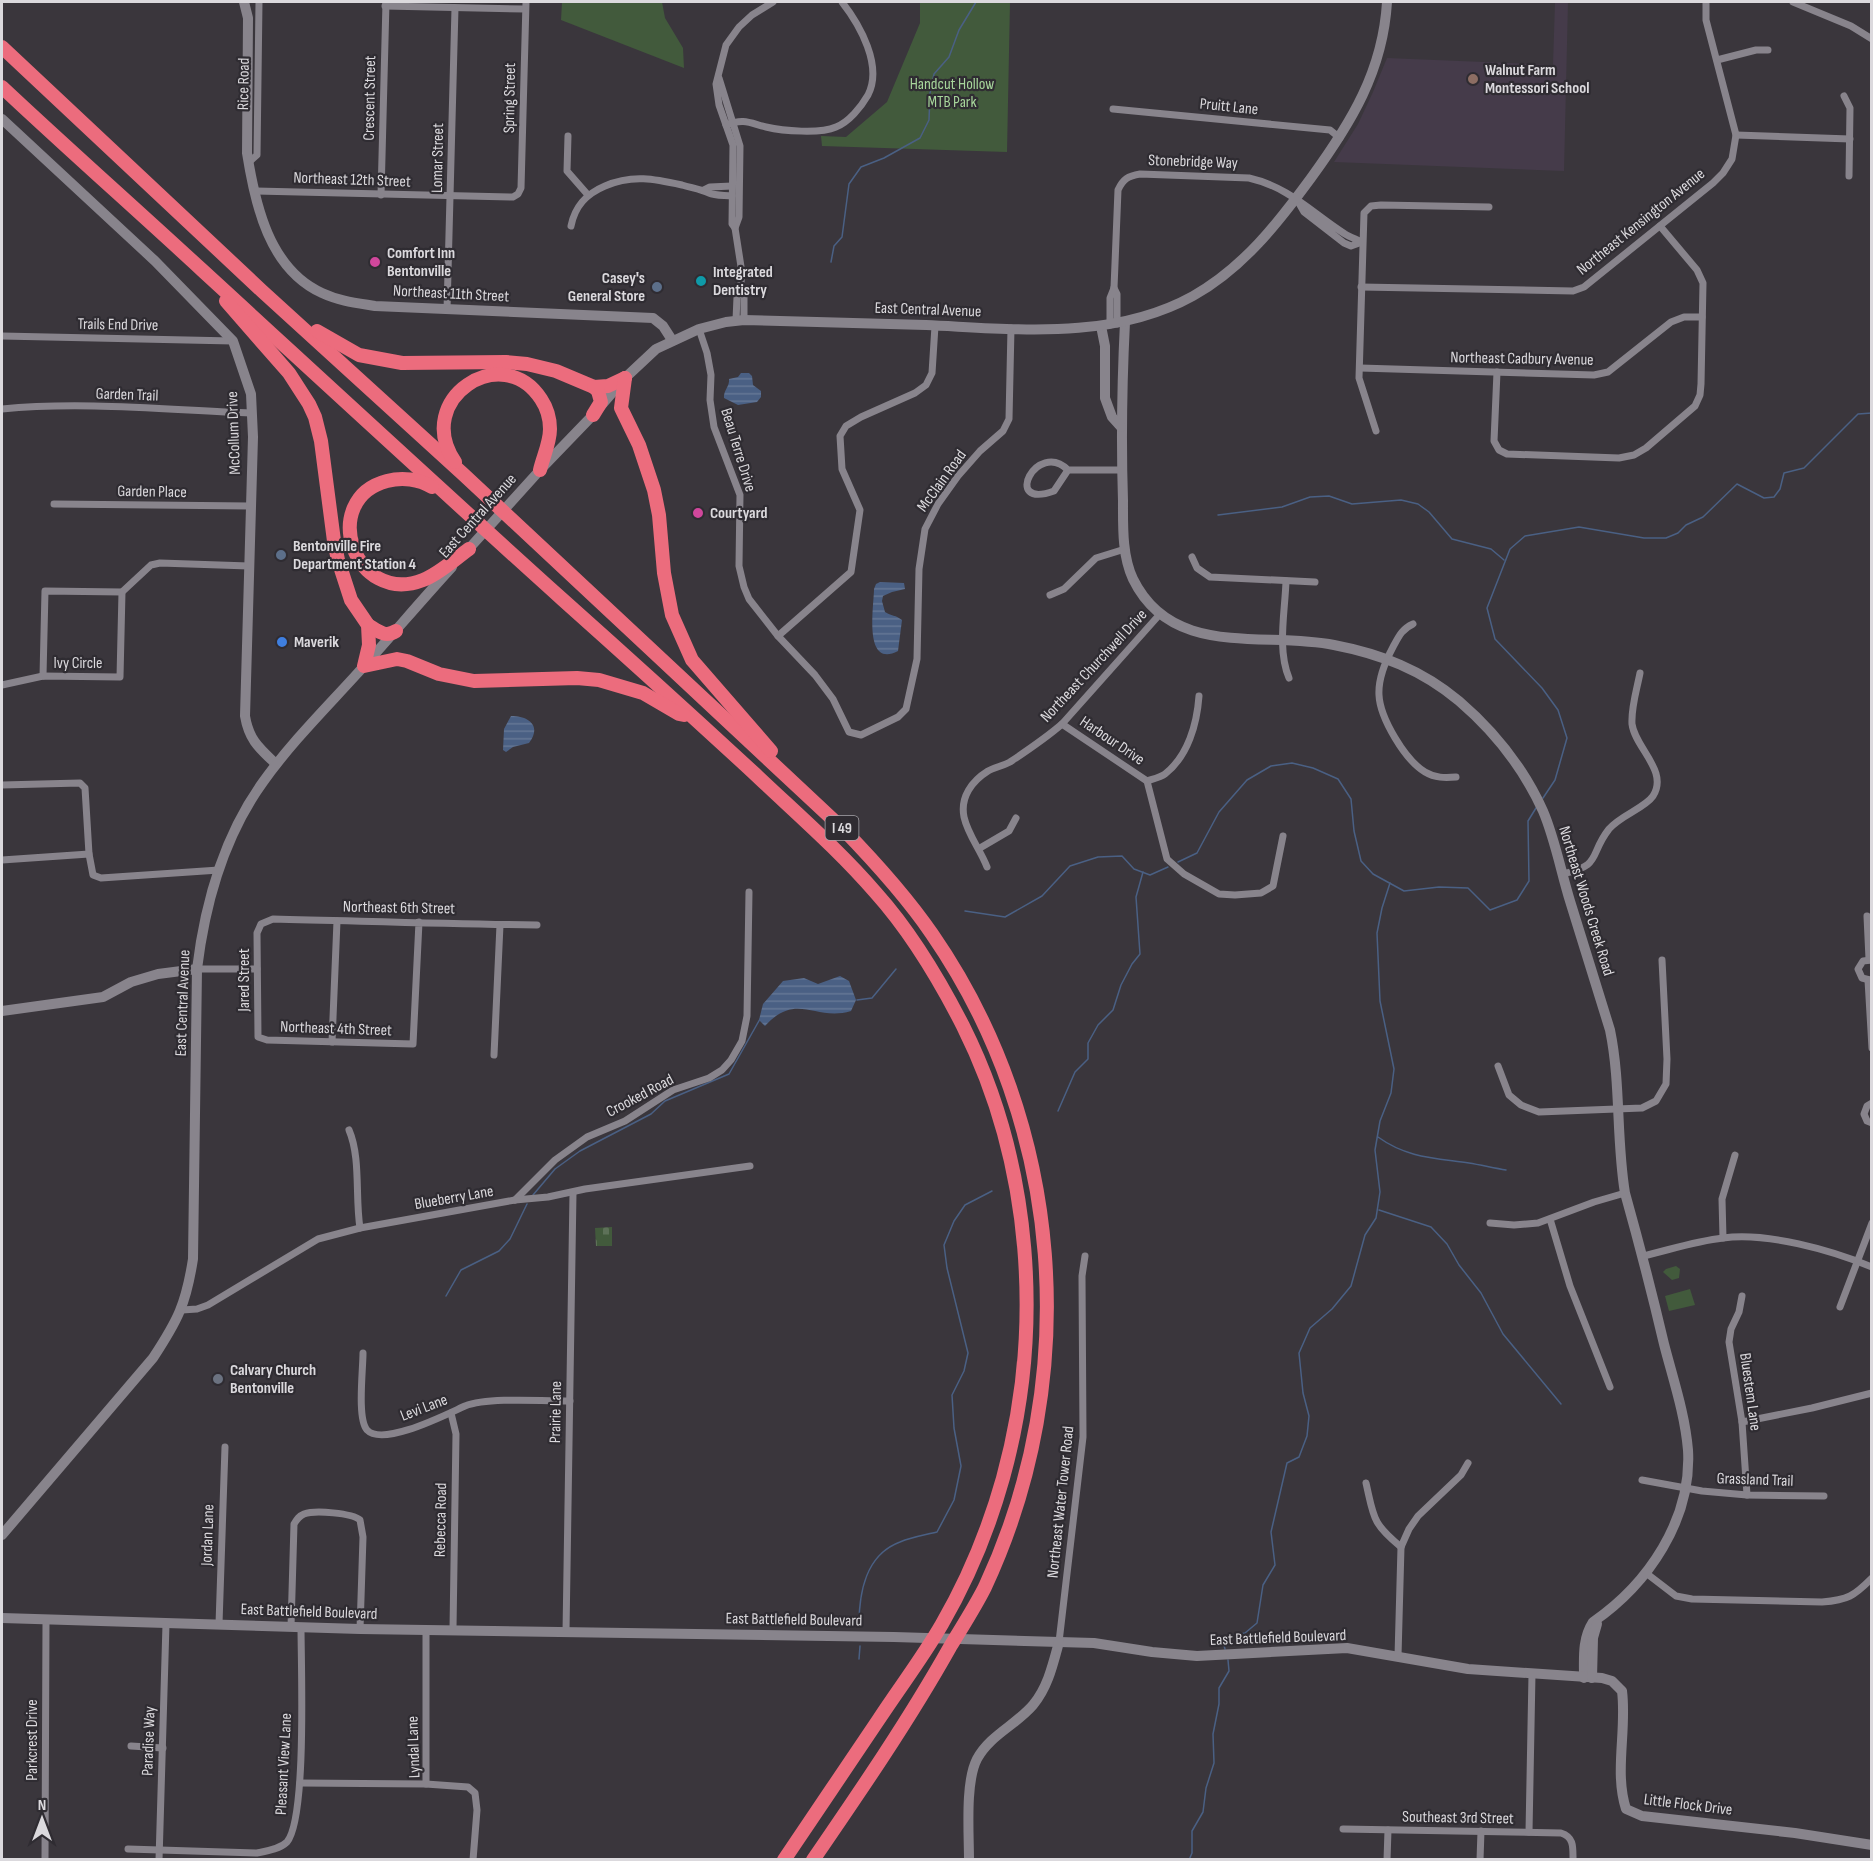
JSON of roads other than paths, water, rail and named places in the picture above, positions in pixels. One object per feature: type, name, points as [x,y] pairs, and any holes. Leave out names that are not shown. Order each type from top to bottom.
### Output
[{"type":"highway","name":"I 49","points":[[2,47],[843,829],[891,880],[933,935],[975,1007],[1018,1108],[1032,1160],[1045,1244],[1047,1325],[1043,1380],[1035,1434],[1022,1487],[1005,1538],[984,1589],[930,1683],[813,1860]]},
{"type":"highway","name":"I 49","points":[[2,87],[692,716],[842,856],[878,894],[920,951],[963,1026],[983,1072],[1008,1148],[1024,1247],[1027,1330],[1014,1432],[1002,1482],[985,1531],[965,1580],[941,1625],[784,1860]]},
{"type":"highway","points":[[201,269],[232,309],[288,373],[309,404],[321,441],[338,560],[351,600],[368,625],[384,634],[390,635],[396,631]]},
{"type":"highway","points":[[262,291],[323,335],[359,355],[402,363],[506,362],[556,371],[594,387],[598,391],[601,402],[594,415]]},
{"type":"highway","points":[[463,474],[445,442],[444,426],[447,410],[454,396],[466,385],[491,376],[518,380],[533,389],[544,404],[550,429],[540,470]]},
{"type":"highway","points":[[594,387],[608,386],[625,378]]},
{"type":"highway","points":[[625,378],[621,408],[639,445],[654,490],[659,515],[664,573],[672,615],[692,660],[773,754],[776,767]]},
{"type":"highway","points":[[448,496],[428,484],[405,479],[384,481],[374,486],[365,493],[353,512],[350,536],[355,554],[365,568],[378,578],[396,584],[405,584],[429,577],[469,549]]},
{"type":"highway","points":[[368,625],[369,645],[364,666],[397,659],[439,674],[474,681],[577,678],[599,680],[643,693],[679,714],[692,716]]},
{"type":"street","name":"Northeast 11th Street","points":[[244,2],[248,18],[247,153],[270,242],[297,277],[321,293],[343,301],[375,306],[653,318],[663,326],[672,340]]},
{"type":"street","name":"Rice Road","points":[[249,163],[257,155],[259,2]]},
{"type":"street","points":[[740,320],[744,297],[740,291],[740,255],[735,228],[732,224],[733,145],[719,68],[726,45],[738,27],[773,2]]},
{"type":"street","points":[[730,123],[743,121],[768,127],[825,130],[836,127],[850,117],[864,102],[873,86],[874,66],[852,14],[842,2]]},
{"type":"street","name":"East Central Avenue","points":[[2,1535],[153,1358],[182,1310],[193,1259],[197,969],[202,932],[219,870],[244,811],[276,764],[373,654],[540,470],[594,415],[625,378],[656,350],[672,340],[699,329],[740,320],[1011,328],[1113,324],[1162,311],[1192,297],[1215,282],[1248,254],[1296,198],[1340,138],[1369,82],[1381,47],[1387,2]]},
{"type":"street","name":"Northeast Kensington Avenue","points":[[1361,287],[1573,291],[1584,287],[1660,226],[1723,173],[1732,159],[1736,135],[1706,20],[1706,2]]},
{"type":"street","points":[[1793,2],[1851,26],[1872,39]]},
{"type":"street","points":[[386,4],[455,8],[526,5]]},
{"type":"street","name":"Crescent Street","points":[[381,195],[386,4]]},
{"type":"street","name":"Spring Street","points":[[518,194],[522,188],[526,5]]},
{"type":"street","name":"Lomar Street","points":[[447,310],[455,8]]},
{"type":"street","points":[[1717,60],[1756,50],[1768,50]]},
{"type":"street","points":[[1844,96],[1850,108],[1849,176]]},
{"type":"street","name":"Pruitt Lane","points":[[1113,109],[1330,130],[1340,138]]},
{"type":"street","name":"McCollum Drive","points":[[2,118],[155,261],[233,341],[251,394],[245,716],[248,733],[276,764]]},
{"type":"street","points":[[730,123],[739,138],[741,154],[739,218],[735,228]]},
{"type":"street","points":[[1736,135],[1850,139]]},
{"type":"street","points":[[568,136],[567,171],[588,195]]},
{"type":"street","name":"Stonebridge Way","points":[[1113,324],[1110,298],[1114,288],[1118,190],[1122,182],[1130,176],[1140,174],[1250,178],[1267,182],[1296,198]]},
{"type":"street","points":[[571,226],[573,214],[588,195],[596,189],[629,178],[660,179],[713,194],[732,196]]},
{"type":"street","points":[[704,190],[710,187],[732,186]]},
{"type":"street","name":"Northeast 12th Street","points":[[256,191],[513,198],[518,194]]},
{"type":"street","points":[[1296,198],[1304,212],[1344,243],[1351,246],[1362,242]]},
{"type":"street","points":[[1376,431],[1359,378],[1364,213],[1371,206],[1490,207]]},
{"type":"street","points":[[1497,372],[1494,441],[1499,450],[1507,454],[1619,458],[1634,455],[1646,448],[1695,406],[1700,395],[1701,384],[1703,283],[1697,270],[1660,226]]},
{"type":"street","name":"Northeast Cadbury Avenue","points":[[1359,368],[1594,375],[1608,372],[1671,322],[1684,317],[1702,317]]},
{"type":"street","name":"Northeast Woods Creek Road","points":[[1113,324],[1105,346],[1105,398],[1112,417],[1120,427]]},
{"type":"street","name":"Northeast Woods Creek Road","points":[[1113,324],[1125,549],[1132,578],[1160,614],[1185,629],[1215,637],[1332,644],[1387,658],[1408,666],[1459,701],[1493,734],[1522,771],[1542,808],[1610,1030],[1614,1049],[1620,1165],[1625,1194],[1682,1412],[1688,1452],[1686,1487],[1674,1528],[1659,1556],[1646,1574],[1593,1622],[1585,1639],[1588,1678]]},
{"type":"street","points":[[778,636],[851,572],[860,510],[842,469],[840,436],[846,426],[861,417],[915,393],[926,385],[932,374],[935,326]]},
{"type":"street","name":"McClain Road","points":[[778,636],[815,675],[833,699],[849,732],[861,735],[898,717],[906,709],[917,659],[919,569],[925,529],[938,504],[958,476],[1003,431],[1009,419],[1011,328]]},
{"type":"street","name":"Beau Terre Drive","points":[[699,329],[711,375],[710,400],[714,427],[740,495],[739,566],[744,587],[749,599],[778,636]]},
{"type":"street","name":"Trails End Drive","points":[[2,336],[233,341]]},
{"type":"street","name":"Garden Trail","points":[[2,409],[76,407],[251,413]]},
{"type":"street","points":[[1068,470],[1054,491],[1040,494],[1032,492],[1027,486],[1026,479],[1029,474],[1042,465],[1052,463],[1063,465],[1068,470],[1122,471]]},
{"type":"street","name":"Garden Place","points":[[54,504],[250,506]]},
{"type":"street","points":[[1050,595],[1064,589],[1096,558],[1125,549]]},
{"type":"street","points":[[1192,557],[1197,568],[1210,577],[1315,582]]},
{"type":"street","points":[[122,592],[151,566],[160,563],[249,566]]},
{"type":"street","points":[[1286,581],[1283,640],[1285,667],[1289,678]]},
{"type":"street","name":"Ivy Circle","points":[[45,591],[122,592],[120,677],[43,676],[45,591]]},
{"type":"street","name":"Northeast Churchwell Drive","points":[[987,867],[980,848],[968,832],[963,814],[965,795],[974,783],[988,771],[1006,764],[1045,738],[1062,723],[1160,614]]},
{"type":"street","points":[[1413,624],[1403,628],[1387,658],[1379,678],[1378,696],[1384,716],[1412,761],[1426,773],[1442,778],[1456,777]]},
{"type":"street","points":[[1562,874],[1583,869],[1588,865],[1612,826],[1627,813],[1650,800],[1655,791],[1658,782],[1656,773],[1637,740],[1632,724],[1640,673]]},
{"type":"street","points":[[2,685],[43,676]]},
{"type":"street","points":[[1147,781],[1164,774],[1181,757],[1198,715],[1199,696]]},
{"type":"street","name":"Harbour Drive","points":[[1062,723],[1147,781],[1167,859],[1184,874],[1219,894],[1261,893],[1273,886],[1283,836]]},
{"type":"street","points":[[2,785],[80,783],[85,788],[89,854],[93,875],[101,878],[219,870]]},
{"type":"street","points":[[980,848],[1009,831],[1016,818]]},
{"type":"street","points":[[2,860],[89,854]]},
{"type":"street","name":"Crooked Road","points":[[515,1200],[555,1160],[587,1137],[625,1121],[673,1090],[709,1078],[722,1070],[731,1060],[741,1041],[747,1016],[749,892]]},
{"type":"street","points":[[1867,916],[1870,960],[1861,963],[1858,969],[1860,975],[1870,980],[1872,1048]]},
{"type":"street","name":"Northeast 6th Street","points":[[261,924],[273,919],[537,925]]},
{"type":"street","points":[[332,1042],[337,921]]},
{"type":"street","name":"Northeast 4th Street","points":[[258,1037],[267,1040],[414,1044],[419,921]]},
{"type":"street","name":"Jared Street","points":[[258,1037],[257,933],[261,924]]},
{"type":"street","points":[[494,1055],[500,925]]},
{"type":"street","points":[[1498,1066],[1509,1095],[1521,1105],[1539,1112],[1641,1108],[1656,1101],[1666,1084],[1667,1059],[1662,960]]},
{"type":"street","points":[[2,1011],[103,996],[131,982],[158,974],[197,969],[257,969]]},
{"type":"street","points":[[2,1018],[104,1004],[140,985],[143,978]]},
{"type":"street","points":[[1872,1103],[1867,1106],[1864,1113],[1867,1121],[1872,1123]]},
{"type":"street","points":[[349,1130],[355,1144],[360,1228]]},
{"type":"street","points":[[1723,1238],[1722,1199],[1735,1155]]},
{"type":"street","name":"Blueberry Lane","points":[[182,1310],[197,1309],[208,1305],[318,1239],[360,1228],[515,1200],[750,1166]]},
{"type":"street","name":"Prairie Lane","points":[[566,1632],[573,1193]]},
{"type":"street","points":[[1491,1223],[1525,1225],[1625,1194]]},
{"type":"street","points":[[1550,1219],[1574,1296],[1610,1387]]},
{"type":"street","points":[[1840,1307],[1872,1224]]},
{"type":"street","points":[[1642,1256],[1723,1238],[1749,1237],[1835,1253],[1872,1267]]},
{"type":"street","name":"Northeast Water Tower Road","points":[[1059,1642],[1083,1437],[1082,1276],[1085,1256]]},
{"type":"street","name":"Bluestem Lane","points":[[1742,1296],[1729,1342],[1742,1422],[1747,1495]]},
{"type":"street","name":"Levi Lane","points":[[363,1353],[362,1420],[368,1432],[380,1435],[393,1435],[469,1405],[488,1402],[570,1401]]},
{"type":"street","points":[[1742,1422],[1872,1393]]},
{"type":"street","name":"Rebecca Road","points":[[451,1413],[456,1434],[453,1629]]},
{"type":"street","name":"Jordan Lane","points":[[219,1624],[225,1447]]},
{"type":"street","points":[[1398,1656],[1401,1546],[1408,1529],[1418,1516],[1461,1475],[1468,1463]]},
{"type":"street","name":"Grassland Trail","points":[[1642,1480],[1747,1495],[1824,1496]]},
{"type":"street","points":[[1366,1483],[1374,1518],[1382,1532],[1401,1546]]},
{"type":"street","name":"Pleasant View Lane","points":[[128,1850],[257,1853],[272,1850],[286,1842],[294,1827],[300,1783],[294,1524],[298,1518],[308,1513],[351,1514],[360,1520],[363,1537],[360,1629]]},
{"type":"street","points":[[1646,1574],[1676,1596],[1692,1599],[1822,1602],[1841,1601],[1857,1594],[1872,1578]]},
{"type":"street","name":"East Battlefield Boulevard","points":[[2,1618],[360,1629],[894,1637],[1094,1643],[1197,1656],[1347,1648],[1468,1669],[1588,1678]]},
{"type":"street","name":"Parkcrest Drive","points":[[45,1860],[46,1620]]},
{"type":"street","name":"Paradise Way","points":[[159,1860],[165,1624]]},
{"type":"street","name":"Lyndal Lane","points":[[426,1630],[426,1784],[468,1787],[475,1793],[477,1810],[473,1860]]},
{"type":"street","points":[[969,1860],[971,1781],[977,1760],[992,1739],[1032,1706],[1049,1680],[1059,1642]]},
{"type":"street","points":[[1529,1832],[1532,1674]]},
{"type":"street","name":"Little Flock Drive","points":[[1588,1678],[1612,1681],[1622,1691],[1624,1712],[1622,1794],[1626,1809],[1634,1814],[1795,1833],[1872,1845]]},
{"type":"street","points":[[131,1746],[163,1748]]},
{"type":"street","points":[[300,1783],[426,1784]]},
{"type":"street","name":"Southeast 3rd Street","points":[[1343,1829],[1561,1833],[1571,1839],[1573,1860]]},
{"type":"street","points":[[1387,1860],[1388,1830]]},
{"type":"street","points":[[1480,1860],[1481,1832]]},
{"type":"water","points":[[741,373],[749,373],[752,376],[753,385],[761,391],[761,397],[757,402],[738,405],[724,398],[729,379],[738,377]]},
{"type":"water","points":[[880,582],[904,583],[905,589],[883,596],[885,612],[902,620],[898,651],[887,654],[879,651],[873,633],[874,589]]},
{"type":"water","points":[[511,716],[528,720],[534,727],[534,732],[529,743],[513,747],[506,752],[503,750],[504,729]]},
{"type":"water","points":[[840,976],[849,981],[856,1000],[851,1011],[827,1013],[797,1009],[787,1010],[765,1026],[759,1020],[763,1004],[783,981],[804,978],[818,984]]},
{"type":"waterway","points":[[831,262],[834,246],[842,237],[849,184],[861,167],[884,158],[920,138],[929,120],[930,93],[934,74],[949,57],[959,30],[976,2]]},
{"type":"waterway","points":[[1543,798],[1555,780],[1567,738],[1558,710],[1542,688],[1495,639],[1487,608],[1510,549],[1525,536],[1579,527],[1644,538],[1666,538],[1703,517],[1737,484],[1764,498],[1774,497],[1780,489],[1784,473],[1804,468],[1858,414],[1872,413]]},
{"type":"waterway","points":[[1218,515],[1282,507],[1310,497],[1329,496],[1352,504],[1401,500],[1418,504],[1429,512],[1452,539],[1491,549],[1504,560]]},
{"type":"waterway","points":[[1178,862],[1197,853],[1219,812],[1247,780],[1271,766],[1292,763],[1313,768],[1338,779],[1351,799],[1354,831],[1361,861],[1373,874],[1404,891],[1439,887],[1468,888],[1490,910],[1517,900],[1529,881],[1528,821],[1536,808]]},
{"type":"waterway","points":[[965,911],[1005,917],[1042,896],[1070,866],[1098,857],[1122,856],[1134,869],[1150,875],[1168,867]]},
{"type":"waterway","points":[[1058,1111],[1075,1072],[1088,1059],[1088,1043],[1098,1025],[1113,1010],[1121,985],[1140,954],[1136,897],[1143,872]]},
{"type":"waterway","points":[[1225,1649],[1223,1642],[1229,1636],[1245,1633],[1257,1623],[1263,1585],[1275,1565],[1271,1532],[1287,1463],[1299,1457],[1307,1436],[1309,1416],[1303,1393],[1299,1353],[1310,1328],[1332,1309],[1351,1286],[1365,1235],[1376,1218],[1380,1192],[1375,1150],[1380,1121],[1391,1093],[1394,1069],[1380,1001],[1377,933],[1390,883]]},
{"type":"waterway","points":[[857,1000],[872,998],[896,969]]},
{"type":"waterway","points":[[533,1195],[555,1169],[580,1151],[651,1114],[665,1101],[729,1074],[760,1019]]},
{"type":"waterway","points":[[1378,1137],[1400,1149],[1422,1156],[1506,1170]]},
{"type":"waterway","points":[[859,1625],[860,1600],[866,1576],[879,1556],[900,1542],[937,1532],[954,1500],[961,1466],[954,1428],[952,1395],[964,1371],[968,1353],[947,1268],[944,1245],[954,1221],[965,1205],[992,1191]]},
{"type":"waterway","points":[[446,1296],[461,1270],[499,1251],[510,1239],[527,1204]]},
{"type":"waterway","points":[[1379,1210],[1431,1227],[1447,1244],[1459,1265],[1481,1293],[1503,1334],[1561,1404]]},
{"type":"waterway","points":[[859,1659],[860,1646]]},
{"type":"waterway","points":[[1189,1860],[1192,1853],[1192,1831],[1203,1812],[1206,1788],[1214,1763],[1213,1734],[1219,1704],[1219,1688],[1229,1671],[1228,1660]]},
{"type":"place","name":"Walnut Farm Montessori School","points":[[1473,79]]},
{"type":"place","name":"Comfort Inn Bentonville","points":[[375,262]]},
{"type":"place","name":"Integrated Dentistry","points":[[701,281]]},
{"type":"place","name":"Casey's General Store","points":[[657,287]]},
{"type":"place","name":"Courtyard","points":[[698,513]]},
{"type":"place","name":"Bentonville Fire Department Station 4","points":[[281,555]]},
{"type":"place","name":"Maverik","points":[[282,642]]},
{"type":"place","name":"Calvary Church Bentonville","points":[[218,1379]]},
{"type":"park label","name":"Handcut Hollow MTB Park","points":[[952,93]]}]
